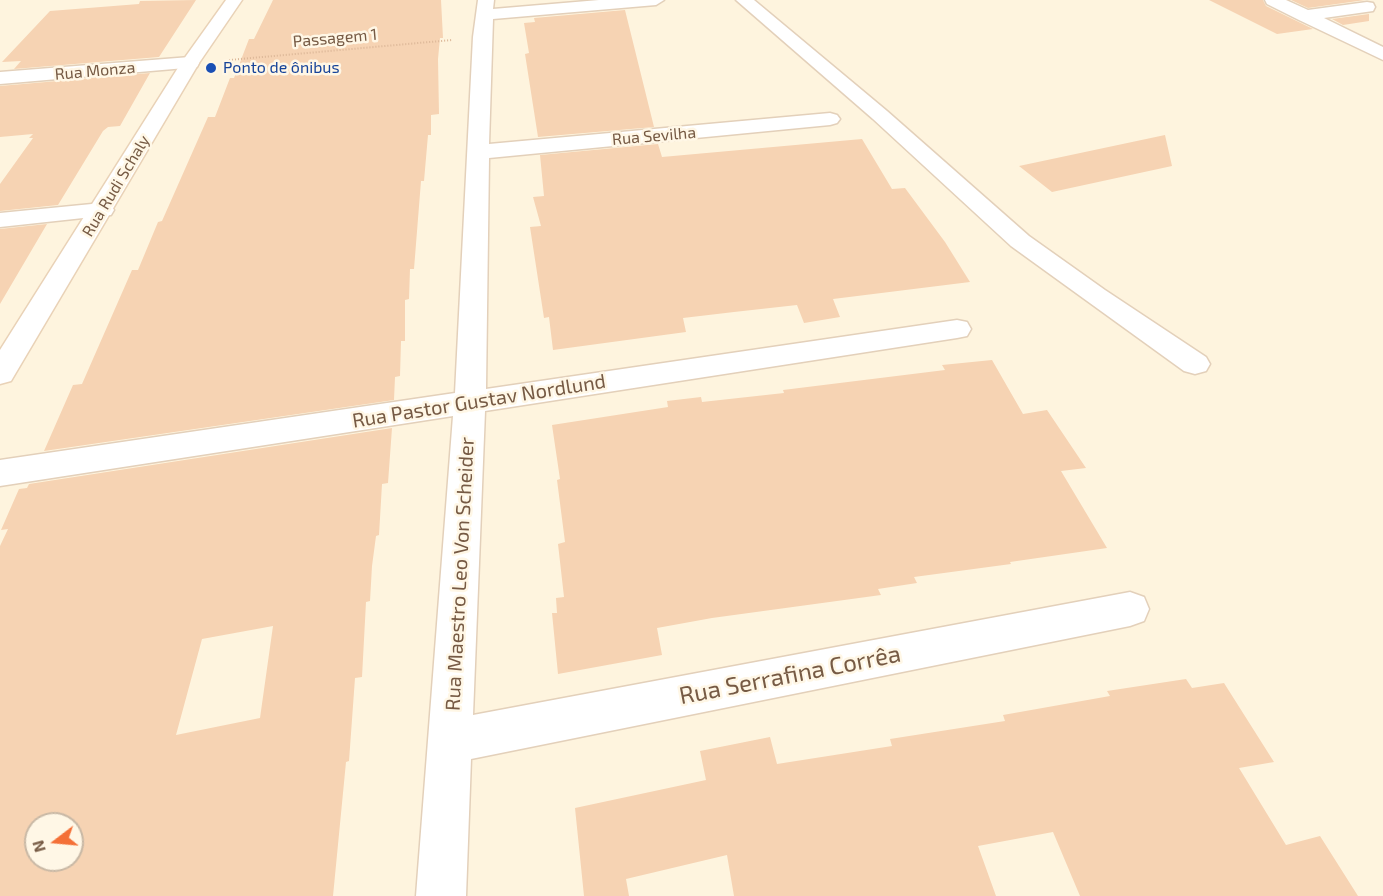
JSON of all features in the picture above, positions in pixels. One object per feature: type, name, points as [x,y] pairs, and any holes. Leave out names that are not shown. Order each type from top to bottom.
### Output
[{"type":"street","name":"Rua Rudi Schaly","points":[[0,374],[190,63],[234,0]]},
{"type":"street","points":[[484,17],[656,0]]},
{"type":"street","points":[[744,0],[880,115],[1020,241],[1095,296],[1195,364]]},
{"type":"street","points":[[1272,0],[1383,54]]},
{"type":"street","points":[[1305,16],[1368,7]]},
{"type":"street","name":"Rua Maestro Leo Von Scheider","points":[[441,896],[470,402],[484,17]]},
{"type":"street","name":"Rua Monza","points":[[0,78],[190,63]]},
{"type":"street","name":"Rua Sevilha","points":[[479,152],[830,119]]},
{"type":"street","points":[[0,220],[102,210]]},
{"type":"street","name":"Rua Pastor Gustav Nordlund","points":[[0,472],[957,329]]},
{"type":"street","name":"Rua Serrafina Corrêa","points":[[451,741],[1130,609]]},
{"type":"path","name":"Passagem 1","points":[[190,63],[484,17]]},
{"type":"building","points":[[196,0],[159,57],[14,69],[21,61],[2,62],[50,11],[139,4],[140,1]]},
{"type":"building","points":[[273,0],[441,0],[443,38],[440,38],[438,59],[439,114],[431,115],[431,135],[428,135],[424,181],[421,181],[414,269],[410,269],[409,299],[405,300],[405,341],[401,341],[400,376],[395,377],[394,400],[44,451],[73,385],[82,384],[132,270],[138,270],[208,117],[215,117],[230,78],[234,78],[249,39],[254,39]]},
{"type":"building","points":[[1209,0],[1263,0],[1266,6],[1313,29],[1277,34]]},
{"type":"building","points":[[1291,0],[1365,0],[1308,8]]},
{"type":"building","points":[[625,10],[654,127],[538,137],[525,54],[529,53],[524,23],[535,22],[534,18]]},
{"type":"building","points":[[1369,14],[1369,21],[1343,25],[1332,19]]},
{"type":"building","points":[[150,73],[120,126],[108,127],[103,131],[58,205],[0,211],[0,184],[33,138],[29,138],[33,134],[0,137],[0,86]]},
{"type":"building","points":[[1165,135],[1172,166],[1052,192],[1019,166]]},
{"type":"building","points":[[862,139],[892,189],[905,188],[945,242],[970,282],[833,299],[840,317],[804,323],[797,305],[683,318],[686,332],[553,350],[549,317],[544,318],[530,227],[541,226],[533,197],[544,196],[540,155],[658,144],[662,157]]},
{"type":"building","points":[[47,224],[0,304],[0,229]]},
{"type":"building","points":[[992,360],[1023,414],[1047,410],[1086,468],[1061,471],[1107,548],[914,577],[917,583],[878,589],[881,595],[712,618],[657,628],[662,655],[558,674],[552,613],[557,613],[556,598],[564,597],[558,544],[565,542],[557,480],[560,479],[552,425],[668,407],[667,401],[701,397],[702,402],[784,393],[783,390],[945,370],[942,365]]},
{"type":"building","points":[[392,428],[388,483],[382,484],[379,535],[376,536],[370,601],[366,602],[362,677],[355,678],[349,761],[346,762],[333,896],[0,896],[0,546],[8,529],[1,530],[19,489],[27,488],[29,484]],"holes":[[[273,626],[260,718],[176,735],[202,639]]]},
{"type":"building","points":[[1186,679],[1192,688],[1224,683],[1274,762],[1239,768],[1286,845],[1320,836],[1358,896],[1080,896],[1053,832],[978,846],[996,896],[734,896],[727,855],[626,879],[629,896],[584,896],[575,808],[706,780],[700,751],[770,737],[777,764],[892,746],[890,739],[1005,721],[1003,715],[1110,696],[1107,691]]},
{"type":"place","name":"Ponto de ônibus","points":[[211,68]]}]
